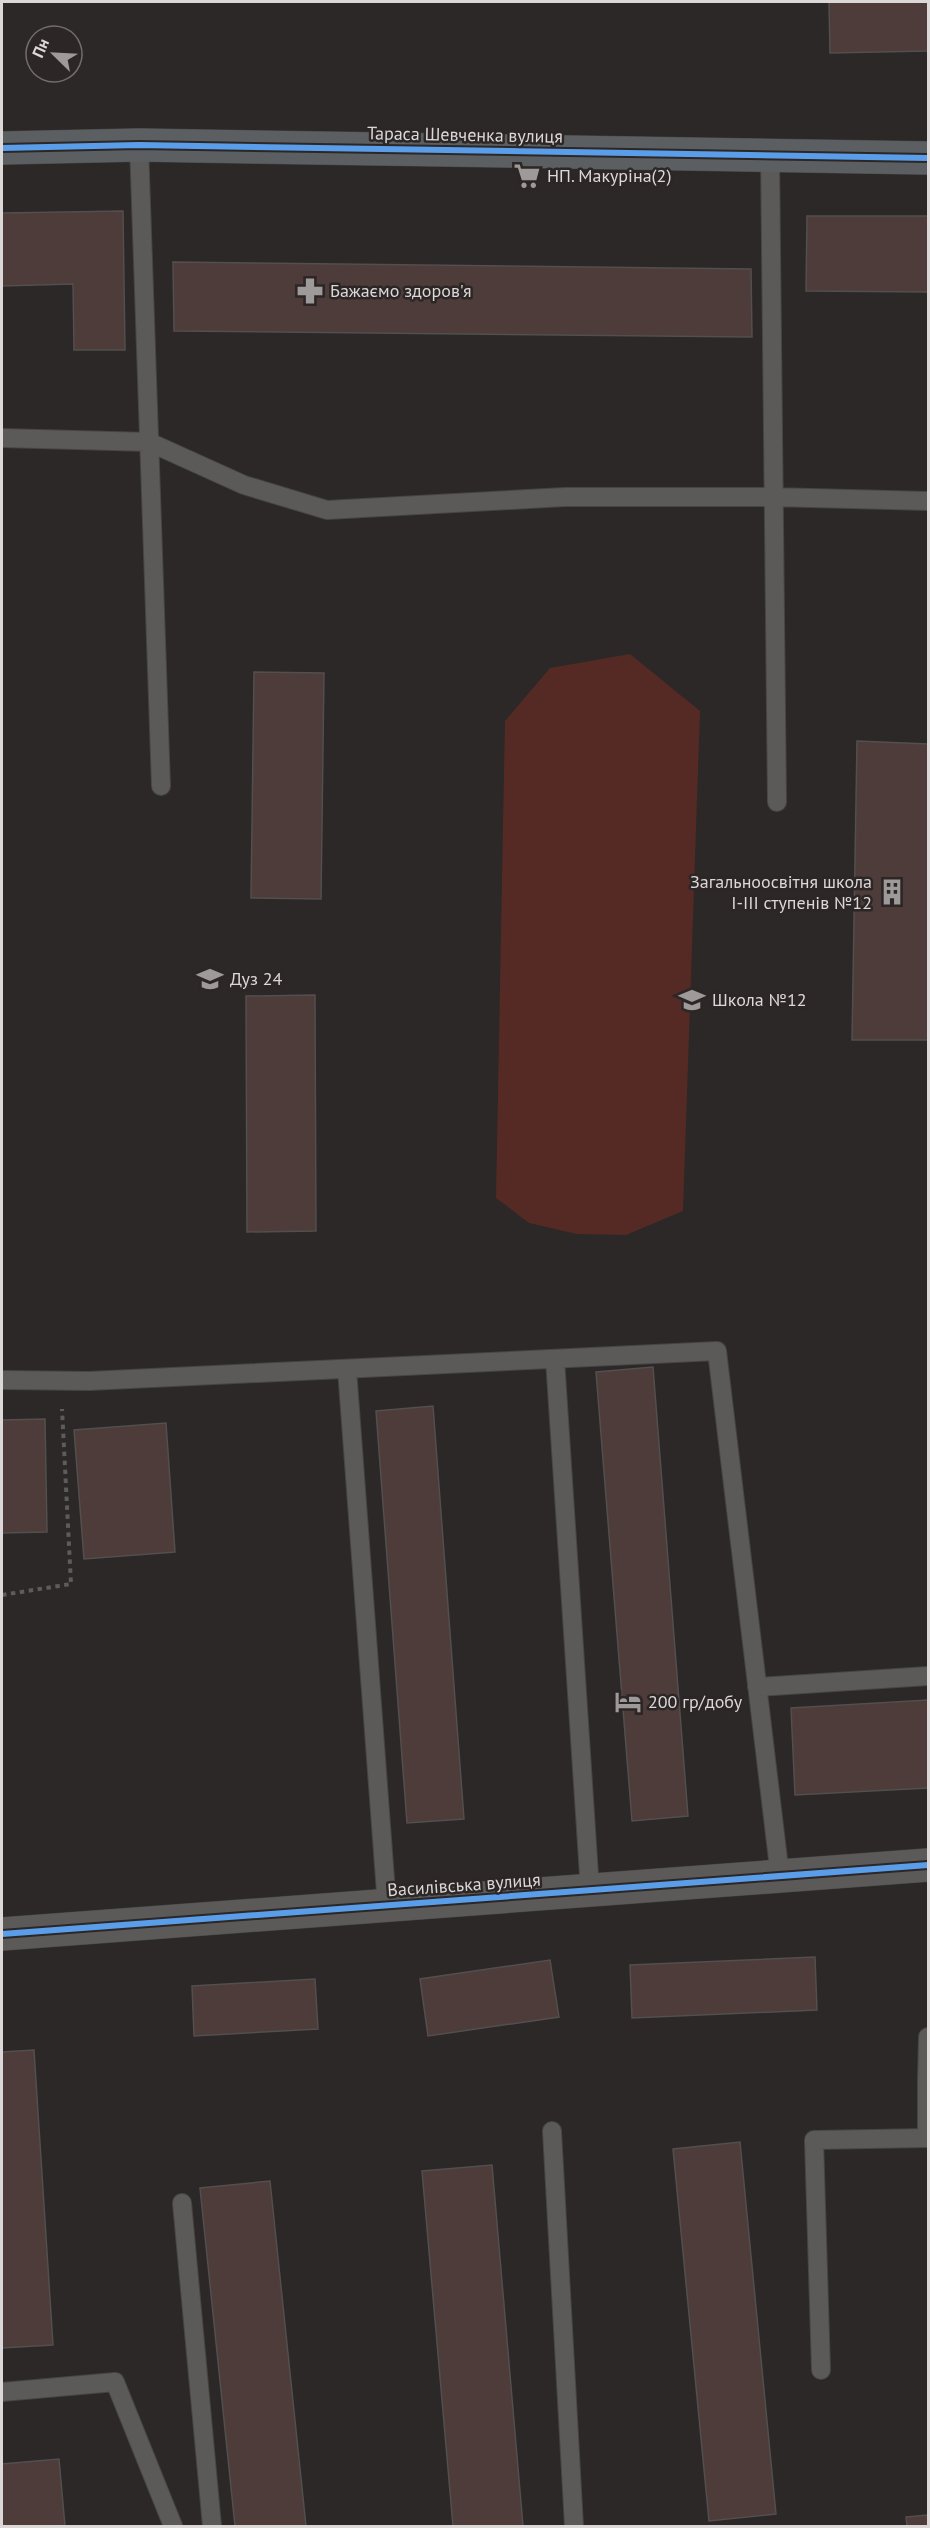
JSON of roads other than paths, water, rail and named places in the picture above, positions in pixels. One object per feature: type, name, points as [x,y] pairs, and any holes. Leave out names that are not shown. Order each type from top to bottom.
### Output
[{"type":"street","name":"Тараса Шевченка вулиця","points":[[2,148],[140,145],[928,158]]},
{"type":"street","name":"Василівська вулиця","points":[[2,1934],[928,1865]]},
{"type":"lane","points":[[140,145],[161,786]]},
{"type":"lane","points":[[770,155],[777,802]]},
{"type":"lane","points":[[2,438],[149,442],[244,485],[327,510],[565,497],[772,497],[928,501]]},
{"type":"lane","points":[[2,1380],[61,1382],[717,1351],[780,1876]]},
{"type":"lane","points":[[555,1359],[590,1890]]},
{"type":"lane","points":[[347,1369],[387,1906]]},
{"type":"lane","points":[[757,1687],[928,1677]]},
{"type":"lane","points":[[821,2370],[814,2140],[927,2138],[928,2037]]},
{"type":"lane","points":[[552,2131],[574,2526]]},
{"type":"lane","points":[[182,2204],[212,2526]]},
{"type":"lane","points":[[2,2392],[115,2382],[173,2526]]},
{"type":"place","name":"НП. Макуріна(2)","points":[[527,176]]},
{"type":"place","name":"Бажаємо здоров'я","points":[[310,291]]},
{"type":"place","name":"Загальноосвітня школа І-ІІІ ступенів №12","points":[[892,892]]},
{"type":"place","name":"Дуз 24","points":[[210,979]]},
{"type":"place","name":"Школа №12","points":[[692,1000]]},
{"type":"place","name":"200 гр/добу","points":[[628,1702]]}]
